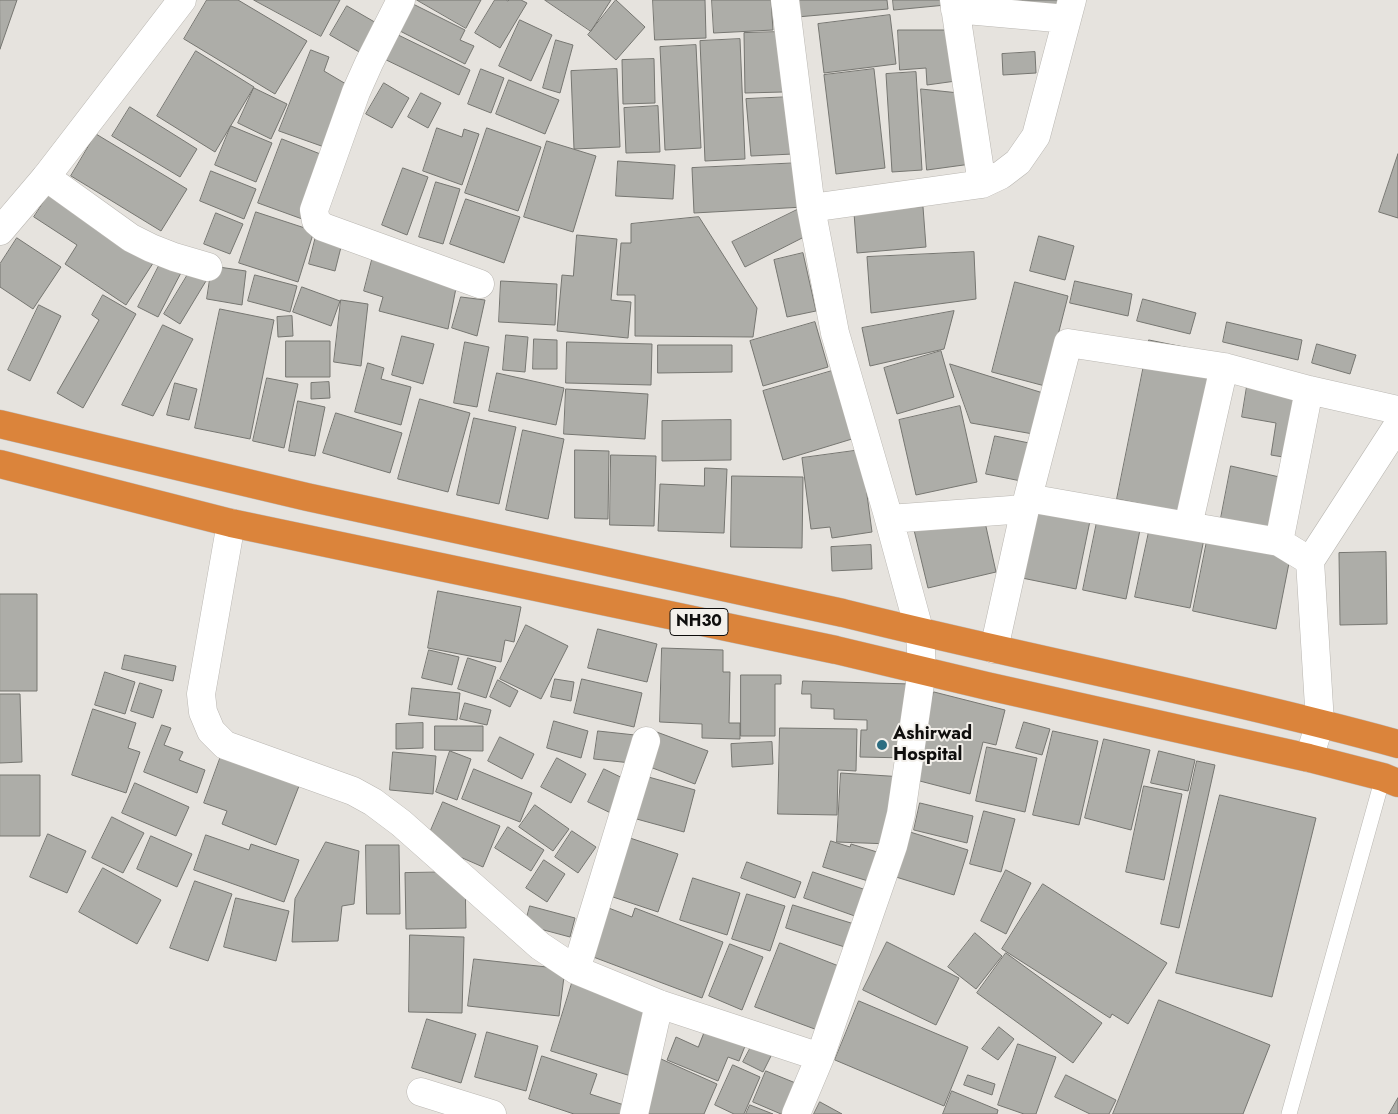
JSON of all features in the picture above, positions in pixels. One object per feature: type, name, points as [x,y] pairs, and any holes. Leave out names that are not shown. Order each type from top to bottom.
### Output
[{"type":"highway","name":"NH30","points":[[0,424],[306,497],[843,613],[920,633],[1320,723],[1398,744]]},
{"type":"highway","name":"NH30","points":[[0,464],[231,523],[836,650],[1309,758],[1390,780]]},
{"type":"highway","points":[[302,538],[306,497]]},
{"type":"highway","points":[[836,650],[843,613]]},
{"type":"street","points":[[0,231],[46,177],[182,0]]},
{"type":"street","points":[[401,0],[356,92],[314,210],[316,221],[323,227],[480,284]]},
{"type":"street","points":[[785,0],[811,208],[835,333],[920,633],[922,670],[901,814],[894,846],[820,1057],[796,1114]]},
{"type":"street","points":[[811,208],[982,184],[1001,175],[1018,162],[1036,136],[1070,10],[954,5],[982,184]]},
{"type":"street","points":[[46,177],[131,238],[174,257],[208,267]]},
{"type":"street","points":[[994,649],[1026,504],[1068,343],[1224,367],[1309,390],[1398,410]]},
{"type":"street","points":[[1188,526],[1224,367]]},
{"type":"street","points":[[1279,542],[1309,390]]},
{"type":"street","points":[[1309,758],[1320,723],[1310,561],[1398,425]]},
{"type":"street","points":[[889,519],[1026,504],[1188,526],[1279,542],[1310,561]]},
{"type":"street","points":[[231,523],[201,694],[203,712],[211,731],[225,745],[353,791],[374,802],[540,946],[576,970],[659,1004],[820,1057]]},
{"type":"street","points":[[576,970],[646,741]]},
{"type":"street","points":[[634,1114],[659,1004]]},
{"type":"street","points":[[421,1092],[492,1114]]},
{"type":"lane","points":[[1289,1114],[1390,780]]},
{"type":"building","points":[[0,0],[17,0],[0,49]]},
{"type":"building","points":[[207,0],[238,0],[307,41],[275,94],[184,39]]},
{"type":"building","points":[[254,0],[340,0],[321,36]]},
{"type":"building","points":[[417,0],[481,0],[466,28]]},
{"type":"building","points":[[495,0],[521,0],[527,3],[500,48],[475,33]]},
{"type":"building","points":[[545,0],[611,0],[591,31]]},
{"type":"building","points":[[616,0],[645,27],[616,60],[588,35]]},
{"type":"building","points":[[653,0],[705,0],[706,38],[655,40]]},
{"type":"building","points":[[712,0],[771,0],[773,30],[714,33]]},
{"type":"building","points":[[796,0],[887,0],[888,9],[797,17]]},
{"type":"building","points":[[893,0],[946,0],[946,5],[894,10]]},
{"type":"building","points":[[1010,0],[1061,0],[1061,5]]},
{"type":"building","points":[[409,2],[465,30],[460,40],[474,46],[465,64],[396,29]]},
{"type":"building","points":[[347,6],[378,24],[361,53],[330,35]]},
{"type":"building","points":[[890,15],[896,64],[824,73],[818,24]]},
{"type":"building","points":[[520,20],[552,35],[531,81],[499,66]]},
{"type":"building","points":[[898,30],[951,30],[956,81],[927,85],[926,68],[900,70]]},
{"type":"building","points":[[390,31],[470,70],[459,95],[378,56]]},
{"type":"building","points":[[781,32],[783,92],[745,93],[744,33]]},
{"type":"building","points":[[740,39],[745,159],[705,161],[700,41]]},
{"type":"building","points":[[556,40],[573,45],[560,93],[543,88]]},
{"type":"building","points":[[696,45],[701,148],[665,150],[660,47]]},
{"type":"building","points":[[311,50],[329,57],[324,71],[351,87],[327,148],[279,131]]},
{"type":"building","points":[[196,51],[254,87],[215,152],[157,116]]},
{"type":"building","points":[[1035,52],[1036,73],[1003,75],[1002,54]]},
{"type":"building","points":[[654,59],[655,103],[623,104],[622,60]]},
{"type":"building","points":[[481,69],[504,78],[491,113],[468,104]]},
{"type":"building","points":[[617,69],[620,147],[574,149],[571,71]]},
{"type":"building","points":[[874,69],[885,168],[836,174],[824,75]]},
{"type":"building","points":[[916,72],[922,170],[892,172],[886,74]]},
{"type":"building","points":[[509,80],[559,100],[545,134],[496,114]]},
{"type":"building","points":[[384,83],[409,98],[392,128],[366,114]]},
{"type":"building","points":[[254,88],[287,104],[271,139],[238,123]]},
{"type":"building","points":[[921,89],[959,93],[971,164],[927,170]]},
{"type":"building","points":[[421,93],[441,103],[428,128],[408,117]]},
{"type":"building","points":[[792,97],[793,154],[751,156],[746,99]]},
{"type":"building","points":[[658,106],[660,152],[626,153],[624,108]]},
{"type":"building","points":[[130,107],[197,149],[180,177],[112,136]]},
{"type":"building","points":[[231,126],[272,143],[256,182],[215,165]]},
{"type":"building","points":[[437,128],[462,137],[464,129],[479,134],[462,185],[423,171]]},
{"type":"building","points":[[487,128],[541,147],[518,211],[465,193]]},
{"type":"building","points":[[96,134],[187,189],[161,231],[71,176]]},
{"type":"building","points":[[282,139],[328,157],[305,220],[258,203]]},
{"type":"building","points":[[547,141],[596,156],[573,232],[524,217]]},
{"type":"building","points":[[1398,154],[1398,218],[1379,212]]},
{"type":"building","points":[[618,161],[675,165],[673,199],[616,196]]},
{"type":"building","points":[[801,163],[804,207],[694,213],[692,168]]},
{"type":"building","points":[[403,168],[428,177],[407,235],[382,225]]},
{"type":"building","points":[[211,171],[256,189],[244,219],[200,201]]},
{"type":"building","points":[[436,182],[460,189],[443,244],[419,237]]},
{"type":"building","points":[[53,188],[157,257],[126,305],[65,264],[77,245],[34,217]]},
{"type":"building","points":[[466,199],[520,217],[504,263],[450,244]]},
{"type":"building","points":[[923,207],[926,247],[857,253],[854,213]]},
{"type":"building","points":[[797,210],[808,235],[745,267],[732,242]]},
{"type":"building","points":[[256,212],[314,231],[298,282],[239,263]]},
{"type":"building","points":[[216,213],[243,224],[230,254],[204,244]]},
{"type":"building","points":[[699,217],[757,308],[753,337],[635,336],[635,295],[617,295],[621,243],[631,243],[631,224]]},
{"type":"building","points":[[317,232],[343,239],[335,271],[309,264]]},
{"type":"building","points":[[577,235],[617,239],[611,300],[631,302],[628,338],[557,331],[562,275],[573,276]]},
{"type":"building","points":[[1039,236],[1074,246],[1065,280],[1030,271]]},
{"type":"building","points":[[17,238],[61,267],[33,309],[0,287],[0,264]]},
{"type":"building","points":[[974,252],[976,299],[871,313],[867,257]]},
{"type":"building","points":[[803,253],[816,311],[787,317],[774,260]]},
{"type":"building","points":[[164,256],[184,267],[158,317],[138,307]]},
{"type":"building","points":[[373,256],[456,288],[448,329],[379,311],[383,297],[364,291]]},
{"type":"building","points":[[193,266],[209,276],[180,324],[164,314]]},
{"type":"building","points":[[212,266],[246,271],[242,305],[207,299]]},
{"type":"building","points":[[255,275],[297,286],[290,312],[248,301]]},
{"type":"building","points":[[501,281],[557,284],[555,325],[499,322]]},
{"type":"building","points":[[1075,281],[1132,294],[1128,316],[1070,303]]},
{"type":"building","points":[[1015,282],[1068,296],[1045,386],[992,372]]},
{"type":"building","points":[[302,287],[340,301],[331,326],[293,312]]},
{"type":"building","points":[[103,295],[136,314],[83,408],[57,393],[99,320],[92,315]]},
{"type":"building","points":[[461,297],[485,300],[477,336],[452,328]]},
{"type":"building","points":[[1143,299],[1196,313],[1190,334],[1137,321]]},
{"type":"building","points":[[341,300],[368,304],[361,366],[334,362]]},
{"type":"building","points":[[39,305],[61,316],[30,381],[8,370]]},
{"type":"building","points":[[220,309],[274,320],[250,439],[195,428]]},
{"type":"building","points":[[954,311],[944,349],[870,366],[862,328]]},
{"type":"building","points":[[292,316],[293,336],[278,337],[277,317]]},
{"type":"building","points":[[815,322],[828,367],[763,386],[750,341]]},
{"type":"building","points":[[1227,322],[1302,340],[1298,360],[1223,342]]},
{"type":"building","points":[[163,325],[193,339],[153,416],[122,405]]},
{"type":"building","points":[[506,335],[528,337],[525,372],[503,370]]},
{"type":"building","points":[[402,336],[434,344],[423,384],[392,375]]},
{"type":"building","points":[[534,339],[557,340],[557,369],[533,369]]},
{"type":"building","points":[[1149,340],[1223,355],[1190,514],[1117,499]]},
{"type":"building","points":[[286,341],[330,341],[330,377],[286,377]]},
{"type":"building","points":[[465,342],[489,347],[477,407],[454,403]]},
{"type":"building","points":[[567,342],[652,344],[651,385],[566,383]]},
{"type":"building","points":[[1317,344],[1356,355],[1350,374],[1312,363]]},
{"type":"building","points":[[658,345],[732,345],[732,372],[658,373]]},
{"type":"building","points":[[941,351],[954,397],[897,414],[884,368]]},
{"type":"building","points":[[368,363],[384,368],[381,379],[411,387],[401,425],[355,412]]},
{"type":"building","points":[[950,364],[1043,393],[1033,434],[971,423]]},
{"type":"building","points":[[1250,368],[1320,380],[1307,461],[1271,455],[1276,423],[1242,417]]},
{"type":"building","points":[[832,371],[852,439],[783,460],[763,391]]},
{"type":"building","points":[[497,373],[564,388],[556,425],[489,411]]},
{"type":"building","points":[[267,378],[298,384],[284,448],[253,441]]},
{"type":"building","points":[[329,382],[330,398],[311,399],[311,383]]},
{"type":"building","points":[[175,383],[197,389],[189,420],[167,415]]},
{"type":"building","points":[[566,389],[648,394],[645,439],[564,434]]},
{"type":"building","points":[[420,399],[470,413],[448,492],[398,479]]},
{"type":"building","points":[[298,401],[325,407],[315,456],[289,451]]},
{"type":"building","points":[[960,406],[977,482],[916,495],[899,420]]},
{"type":"building","points":[[336,413],[402,433],[390,473],[323,453]]},
{"type":"building","points":[[474,418],[516,427],[499,504],[457,495]]},
{"type":"building","points":[[731,420],[731,460],[662,461],[662,421]]},
{"type":"building","points":[[523,430],[564,439],[548,519],[506,510]]},
{"type":"building","points":[[995,436],[1029,443],[1021,481],[986,474]]},
{"type":"building","points":[[575,450],[609,451],[608,519],[575,518]]},
{"type":"building","points":[[861,450],[872,532],[832,538],[830,527],[811,529],[802,458]]},
{"type":"building","points":[[611,455],[656,456],[654,526],[610,525]]},
{"type":"building","points":[[1231,466],[1297,481],[1286,532],[1221,518]]},
{"type":"building","points":[[705,468],[727,469],[724,533],[658,531],[660,484],[704,486]]},
{"type":"building","points":[[732,476],[803,477],[802,548],[731,547]]},
{"type":"building","points":[[1032,504],[1091,516],[1076,589],[1017,577]]},
{"type":"building","points":[[983,513],[996,572],[928,588],[914,530]]},
{"type":"building","points":[[1098,517],[1141,525],[1126,599],[1083,590]]},
{"type":"building","points":[[1150,527],[1204,539],[1190,608],[1135,597]]},
{"type":"building","points":[[1207,541],[1290,558],[1276,629],[1193,611]]},
{"type":"building","points":[[871,545],[872,569],[832,571],[831,547]]},
{"type":"building","points":[[1386,552],[1387,624],[1340,625],[1339,553]]},
{"type":"building","points":[[438,591],[521,607],[514,642],[505,640],[501,662],[428,648]]},
{"type":"building","points":[[0,594],[37,594],[37,691],[0,691]]},
{"type":"building","points":[[526,625],[568,646],[541,699],[500,679]]},
{"type":"building","points":[[598,629],[657,644],[647,682],[588,668]]},
{"type":"building","points":[[662,648],[723,650],[723,672],[730,672],[729,723],[740,723],[740,739],[702,738],[702,724],[660,722]]},
{"type":"building","points":[[429,650],[459,657],[452,685],[422,678]]},
{"type":"building","points":[[125,655],[176,666],[173,681],[122,669]]},
{"type":"building","points":[[468,658],[496,667],[486,698],[458,689]]},
{"type":"building","points":[[105,672],[135,682],[125,714],[95,705]]},
{"type":"building","points":[[741,675],[781,675],[781,684],[775,684],[775,736],[741,736]]},
{"type":"building","points":[[555,679],[574,682],[571,701],[551,697]]},
{"type":"building","points":[[582,679],[642,693],[634,727],[574,713]]},
{"type":"building","points":[[498,680],[518,691],[510,707],[490,697]]},
{"type":"building","points":[[803,681],[911,684],[909,758],[860,757],[861,730],[867,730],[867,720],[834,719],[834,709],[811,708],[811,694],[802,694]]},
{"type":"building","points":[[140,683],[162,690],[153,718],[131,711]]},
{"type":"building","points":[[412,688],[460,693],[457,720],[409,715]]},
{"type":"building","points":[[934,692],[1005,710],[996,745],[983,742],[970,794],[912,779]]},
{"type":"building","points":[[0,694],[20,694],[22,762],[0,763]]},
{"type":"building","points":[[465,703],[491,710],[487,725],[460,719]]},
{"type":"building","points":[[93,709],[136,723],[128,748],[140,752],[126,793],[72,775]]},
{"type":"building","points":[[554,721],[588,731],[581,758],[547,748]]},
{"type":"building","points":[[1024,722],[1050,729],[1042,755],[1016,748]]},
{"type":"building","points":[[423,723],[423,748],[396,749],[396,724]]},
{"type":"building","points":[[162,725],[171,728],[164,745],[183,752],[179,760],[205,770],[197,793],[144,772]]},
{"type":"building","points":[[435,726],[483,726],[483,751],[435,750]]},
{"type":"building","points":[[780,728],[857,729],[856,771],[838,770],[837,815],[778,814]]},
{"type":"building","points":[[598,731],[635,735],[631,763],[594,759]]},
{"type":"building","points":[[654,731],[708,751],[695,784],[642,764]]},
{"type":"building","points":[[1053,731],[1098,741],[1079,825],[1033,815]]},
{"type":"building","points":[[500,737],[534,754],[522,779],[488,761]]},
{"type":"building","points":[[1104,739],[1150,750],[1131,830],[1085,818]]},
{"type":"building","points":[[772,742],[773,764],[732,767],[731,744]]},
{"type":"building","points":[[987,747],[1037,758],[1025,812],[976,801]]},
{"type":"building","points":[[450,751],[471,759],[457,800],[436,792]]},
{"type":"building","points":[[1159,751],[1195,760],[1188,791],[1151,783]]},
{"type":"building","points":[[393,752],[436,756],[433,794],[390,790]]},
{"type":"building","points":[[221,756],[299,786],[276,845],[222,824],[227,811],[204,803]]},
{"type":"building","points":[[557,758],[586,774],[571,803],[541,787]]},
{"type":"building","points":[[1197,761],[1215,765],[1179,928],[1161,924]]},
{"type":"building","points":[[474,769],[532,793],[520,822],[462,799]]},
{"type":"building","points":[[604,769],[635,784],[619,817],[588,802]]},
{"type":"building","points":[[841,773],[904,777],[890,844],[837,842]]},
{"type":"building","points":[[0,775],[40,775],[40,836],[0,836]]},
{"type":"building","points":[[645,776],[695,790],[684,832],[633,818]]},
{"type":"building","points":[[135,783],[189,807],[176,836],[122,813]]},
{"type":"building","points":[[1144,786],[1182,794],[1164,880],[1126,872]]},
{"type":"building","points":[[1220,795],[1316,818],[1272,997],[1176,973]]},
{"type":"building","points":[[443,802],[500,826],[483,867],[426,842]]},
{"type":"building","points":[[920,803],[973,816],[967,843],[914,830]]},
{"type":"building","points":[[535,805],[569,829],[553,851],[519,827]]},
{"type":"building","points":[[984,811],[1015,819],[1001,872],[970,864]]},
{"type":"building","points":[[112,817],[144,833],[123,873],[92,858]]},
{"type":"building","points":[[508,827],[544,850],[531,871],[495,848]]},
{"type":"building","points":[[572,831],[596,847],[578,873],[555,857]]},
{"type":"building","points":[[910,832],[968,850],[954,895],[896,877]]},
{"type":"building","points":[[48,834],[86,851],[67,893],[30,877]]},
{"type":"building","points":[[206,835],[249,850],[251,844],[299,860],[284,902],[194,870]]},
{"type":"building","points":[[151,836],[192,854],[177,887],[137,869]]},
{"type":"building","points":[[630,838],[678,854],[658,912],[610,896]]},
{"type":"building","points":[[831,841],[850,847],[851,844],[877,852],[868,881],[823,867]]},
{"type":"building","points":[[326,842],[359,851],[354,904],[342,906],[338,941],[292,942],[295,899]]},
{"type":"building","points":[[366,845],[399,845],[400,914],[367,914]]},
{"type":"building","points":[[544,860],[565,874],[547,902],[526,888]]},
{"type":"building","points":[[747,862],[801,882],[795,898],[741,878]]},
{"type":"building","points":[[103,868],[161,900],[137,944],[79,912]]},
{"type":"building","points":[[1006,870],[1031,883],[1006,934],[981,921]]},
{"type":"building","points":[[465,872],[466,928],[406,929],[405,873]]},
{"type":"building","points":[[813,872],[875,893],[866,920],[804,898]]},
{"type":"building","points":[[693,878],[740,893],[727,935],[680,920]]},
{"type":"building","points":[[195,881],[232,894],[208,961],[170,948]]},
{"type":"building","points":[[1043,884],[1167,963],[1128,1024],[1112,1014],[1110,1018],[1002,949]]},
{"type":"building","points":[[747,894],[785,906],[770,951],[732,939]]},
{"type":"building","points":[[236,898],[289,911],[276,961],[224,947]]},
{"type":"building","points":[[793,905],[867,928],[860,952],[786,928]]},
{"type":"building","points":[[530,906],[575,918],[570,937],[525,925]]},
{"type":"building","points":[[606,907],[632,917],[635,908],[723,942],[702,998],[588,955]]},
{"type":"building","points":[[975,933],[1002,956],[976,989],[948,967]]},
{"type":"building","points":[[410,935],[464,937],[462,1013],[409,1012]]},
{"type":"building","points":[[887,942],[959,978],[936,1025],[863,990]]},
{"type":"building","points":[[780,943],[854,972],[831,1035],[755,1007]]},
{"type":"building","points":[[730,944],[763,957],[742,1010],[709,996]]},
{"type":"building","points":[[1006,953],[1102,1023],[1073,1063],[977,993]]},
{"type":"building","points":[[474,959],[565,969],[559,1016],[468,1006]]},
{"type":"building","points":[[573,980],[656,1005],[634,1077],[551,1051]]},
{"type":"building","points":[[1159,1000],[1270,1045],[1243,1114],[1113,1114]]},
{"type":"building","points":[[859,1001],[968,1047],[944,1106],[835,1060]]},
{"type":"building","points":[[712,1013],[752,1029],[739,1061],[728,1057],[718,1081],[667,1060],[676,1037],[698,1047]]},
{"type":"building","points":[[427,1019],[476,1034],[461,1083],[412,1068]]},
{"type":"building","points":[[999,1027],[1014,1039],[998,1060],[982,1049]]},
{"type":"building","points":[[487,1032],[538,1046],[526,1091],[475,1077]]},
{"type":"building","points":[[759,1032],[778,1042],[763,1072],[743,1062]]},
{"type":"building","points":[[1018,1044],[1056,1057],[1036,1114],[1024,1114],[998,1105]]},
{"type":"building","points":[[542,1056],[597,1074],[590,1094],[624,1105],[621,1114],[574,1114],[529,1099]]},
{"type":"building","points":[[661,1059],[717,1084],[704,1114],[638,1114]]},
{"type":"building","points":[[733,1065],[760,1077],[744,1114],[734,1114],[715,1105]]},
{"type":"building","points":[[766,1071],[798,1084],[786,1114],[781,1114],[753,1102]]},
{"type":"building","points":[[968,1075],[995,1084],[992,1095],[964,1085]]},
{"type":"building","points":[[1066,1075],[1116,1100],[1109,1114],[1090,1114],[1055,1097]]},
{"type":"building","points":[[952,1091],[998,1110],[997,1114],[943,1114]]},
{"type":"building","points":[[1398,1098],[1398,1114],[1389,1114]]},
{"type":"building","points":[[820,1102],[842,1114],[814,1114]]},
{"type":"building","points":[[750,1105],[773,1114],[746,1114]]},
{"type":"place","name":"Ashirwad Hospital","points":[[882,745]]}]
